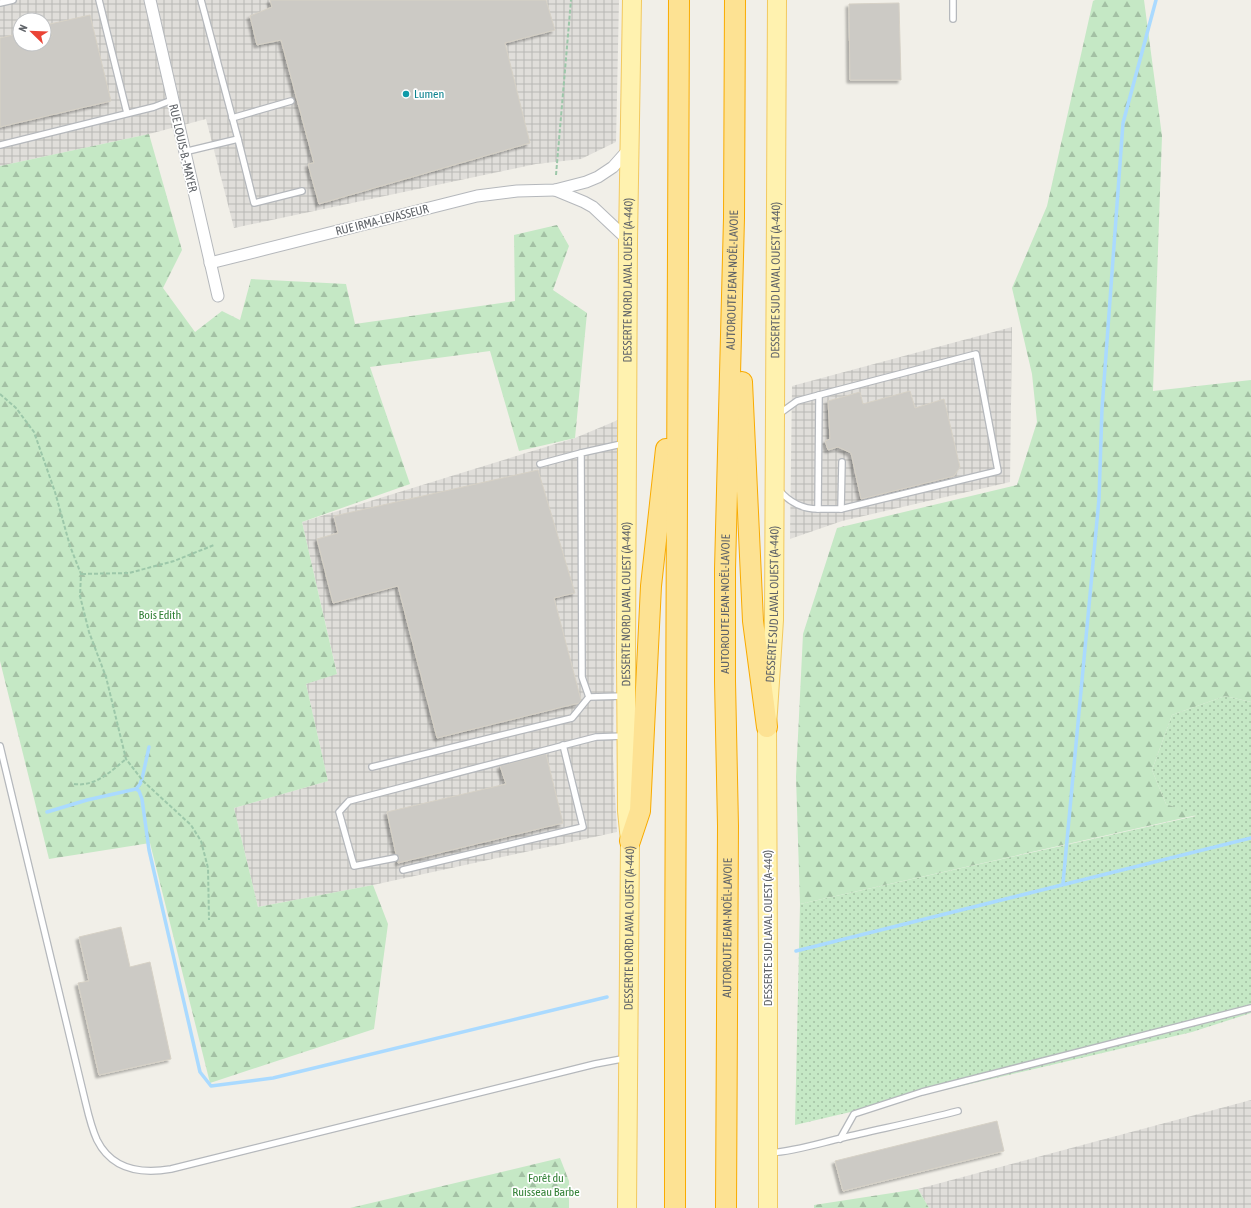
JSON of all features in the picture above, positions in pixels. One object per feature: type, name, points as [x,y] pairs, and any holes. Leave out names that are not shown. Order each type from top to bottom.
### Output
[{"type":"highway","points":[[675,1208],[674,1121],[679,0]]},
{"type":"highway","name":"AUTOROUTE JEAN-NOËL-LAVOIE","points":[[726,1208],[728,826],[725,681],[725,569],[734,218],[734,0]]},
{"type":"highway","points":[[734,218],[753,621],[767,727]]},
{"type":"highway","points":[[630,841],[640,811],[651,586],[677,344]]},
{"type":"highway","points":[[665,1208],[674,1121]]},
{"type":"highway","points":[[727,1167],[730,1208]]},
{"type":"main road","name":"DESSERTE NORD LAVAL OUEST (A-440)","points":[[627,1208],[630,841],[626,811],[627,443],[629,149],[632,0]]},
{"type":"main road","name":"DESSERTE SUD LAVAL OUEST (A-440)","points":[[768,1208],[767,727],[774,620],[777,0]]},
{"type":"street","name":"RUE LOUIS-B.-MAYER","points":[[150,0],[218,296]]},
{"type":"street","name":"RUE IRMA-LEVASSEUR","points":[[210,263],[477,196],[517,191],[555,190],[586,182],[613,167],[629,149]]},
{"type":"street","name":"RUE IRMA-LEVASSEUR","points":[[555,190],[594,207],[628,240]]},
{"type":"lane","points":[[0,3],[13,0]]},
{"type":"lane","points":[[99,0],[127,113]]},
{"type":"lane","points":[[201,0],[254,203],[302,191]]},
{"type":"lane","points":[[953,0],[953,19]]},
{"type":"lane","points":[[0,145],[154,107],[172,100]]},
{"type":"lane","points":[[232,118],[290,101]]},
{"type":"lane","points":[[184,152],[238,139]]},
{"type":"lane","points":[[775,419],[797,401],[976,354],[998,471],[841,509],[803,508],[783,496],[775,486]]},
{"type":"lane","points":[[818,509],[819,395]]},
{"type":"lane","points":[[540,464],[627,443]]},
{"type":"lane","points":[[582,453],[582,677],[589,697]]},
{"type":"lane","points":[[841,509],[842,462]]},
{"type":"lane","points":[[372,767],[572,718],[589,697],[626,696]]},
{"type":"lane","points":[[395,858],[354,866],[339,812],[349,801],[596,737],[608,735],[626,736]]},
{"type":"lane","points":[[403,870],[583,828],[563,745]]},
{"type":"lane","points":[[0,746],[93,1130],[101,1146],[108,1155],[123,1165],[148,1172],[171,1169],[595,1064],[628,1058]]},
{"type":"lane","points":[[840,1139],[854,1114],[922,1092],[1251,1008]]},
{"type":"lane","points":[[768,1153],[812,1147],[958,1111]]},
{"type":"path","points":[[556,175],[571,0]]},
{"type":"path","points":[[0,394],[16,408],[34,432],[56,492],[70,546],[81,574],[80,596],[89,632],[106,677],[126,759],[143,780],[191,825],[202,841],[208,868],[209,920]]},
{"type":"path","points":[[81,574],[129,573],[174,561],[214,545]]},
{"type":"path","points":[[74,784],[81,786],[94,783],[126,759]]},
{"type":"shaded area","points":[[0,0],[619,0],[616,142],[581,159],[536,164],[234,228],[206,119],[149,134],[0,166]]},
{"type":"shaded area","points":[[1012,327],[1010,482],[842,521],[790,539],[792,386]]},
{"type":"shaded area","points":[[618,420],[613,757],[617,832],[373,885],[258,907],[234,808],[328,781],[306,684],[337,673],[302,522],[575,438]]},
{"type":"shaded area","points":[[1251,1100],[1251,1208],[929,1208],[918,1189]]},
{"type":"green space","points":[[1144,0],[1162,136],[1153,391],[1251,380],[1251,702],[1225,696],[1172,715],[1152,770],[1166,804],[1197,815],[800,904],[796,777],[803,634],[837,528],[1017,485],[1037,422],[1032,374],[1012,288],[1047,206],[1093,1]]},
{"type":"green space","name":"Bois Edith","points":[[149,134],[182,250],[163,288],[195,332],[222,311],[240,320],[251,279],[346,284],[355,324],[515,301],[514,235],[557,225],[569,246],[553,290],[587,313],[575,438],[519,451],[490,351],[370,367],[410,484],[302,522],[337,674],[306,684],[328,781],[234,808],[258,907],[373,885],[388,924],[374,1029],[210,1083],[150,843],[49,859],[0,661],[0,166]]},
{"type":"green space","points":[[1225,696],[1251,702],[1251,1013],[1192,1032],[795,1125],[800,904],[1196,816],[1166,804],[1152,770],[1172,715]]},
{"type":"green space","name":"Forêt du Ruisseau Barbe","points":[[560,1158],[569,1181],[569,1208],[350,1208]]},
{"type":"green space","points":[[918,1189],[929,1208],[814,1208],[814,1205]]},
{"type":"building","name":"Lumen","points":[[270,0],[546,0],[555,30],[505,43],[530,143],[319,204],[308,164],[314,163],[281,40],[257,45],[250,16],[272,7]]},
{"type":"building","points":[[899,3],[901,80],[850,80],[849,4]]},
{"type":"building","points":[[90,15],[111,101],[0,127],[0,38],[12,35],[12,52],[52,52],[52,24]]},
{"type":"building","points":[[910,391],[915,408],[944,399],[960,467],[954,476],[861,499],[851,453],[838,447],[828,450],[825,441],[830,439],[828,401],[860,392],[863,404]]},
{"type":"building","points":[[538,470],[575,593],[554,598],[581,700],[579,703],[437,738],[398,586],[333,603],[317,539],[338,533],[334,516]]},
{"type":"building","points":[[546,754],[563,823],[398,863],[399,857],[396,854],[387,812],[506,784],[500,766]]},
{"type":"building","points":[[121,927],[130,967],[150,962],[171,1059],[99,1075],[78,983],[89,981],[79,937]]},
{"type":"building","points":[[997,1121],[1004,1151],[843,1191],[835,1161]]},
{"type":"waterway","points":[[1063,883],[1099,499],[1102,409],[1123,123],[1156,0]]},
{"type":"waterway","points":[[136,789],[142,779],[149,747]]},
{"type":"waterway","points":[[47,812],[87,800],[136,789],[139,791],[142,799],[149,850],[200,1072],[211,1086],[273,1078],[607,997]]},
{"type":"waterway","points":[[796,951],[1251,838]]},
{"type":"place","name":"Lumen","points":[[406,94]]}]
